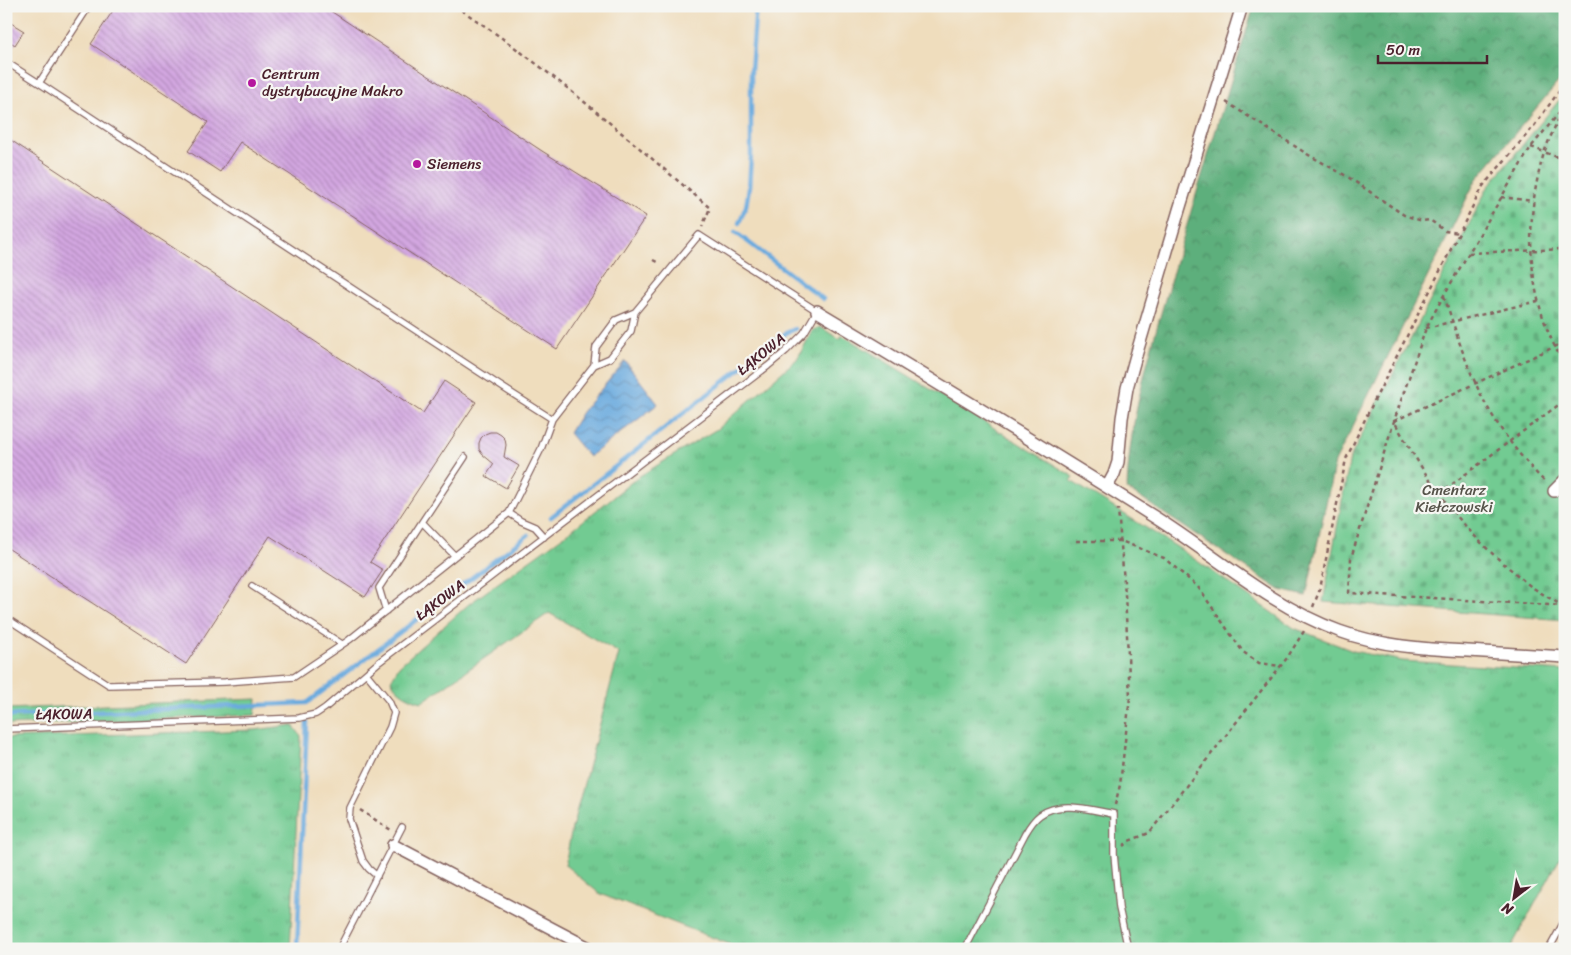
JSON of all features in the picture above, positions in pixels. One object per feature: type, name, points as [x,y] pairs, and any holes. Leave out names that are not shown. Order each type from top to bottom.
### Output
[{"type":"street","points":[[1107,487],[1118,462],[1126,388],[1178,210],[1242,6]]},
{"type":"street","points":[[817,311],[1107,487],[1190,540],[1263,592],[1309,618],[1338,630],[1376,642],[1424,649],[1565,657]]},
{"type":"street","points":[[1554,491],[1565,480]]},
{"type":"street","points":[[395,840],[589,948]]},
{"type":"lane","points":[[39,83],[89,6]]},
{"type":"lane","points":[[6,62],[552,419]]},
{"type":"lane","points":[[594,365],[596,347],[616,320],[635,312],[699,235],[817,311]]},
{"type":"lane","name":"ŁĄKOWA","points":[[6,728],[299,718],[316,714],[366,673],[780,356],[804,333],[817,311]]},
{"type":"lane","points":[[6,618],[109,685],[294,678],[386,611],[509,513],[542,448],[552,419],[594,365],[610,358],[631,332],[635,312]]},
{"type":"lane","points":[[386,611],[379,588],[465,457]]},
{"type":"lane","points":[[509,513],[521,521],[536,527],[544,536]]},
{"type":"lane","points":[[422,522],[455,556]]},
{"type":"lane","points":[[252,586],[342,644]]},
{"type":"lane","points":[[366,673],[390,701],[394,713],[390,727],[350,808],[350,819],[362,861],[377,876]]},
{"type":"lane","points":[[964,949],[1024,834],[1040,814],[1051,809],[1063,807],[1114,814],[1114,854],[1118,908],[1128,949]]},
{"type":"lane","points":[[339,949],[402,826]]},
{"type":"lane","points":[[1549,949],[1565,920]]},
{"type":"path","points":[[455,6],[493,30],[537,64],[710,208],[699,235]]},
{"type":"path","points":[[1114,854],[1128,841],[1149,833],[1241,719],[1298,642],[1306,628],[1320,589],[1346,459],[1483,186],[1534,126],[1565,83]]},
{"type":"path","points":[[1214,96],[1236,107],[1307,154],[1348,177],[1404,215],[1422,221],[1430,220],[1445,231],[1459,233]]},
{"type":"path","points":[[1563,606],[1349,593],[1351,558],[1394,420],[1426,328],[1531,147],[1564,107]]},
{"type":"path","points":[[1564,107],[1544,152],[1533,201],[1530,250],[1538,301],[1554,348],[1565,365]]},
{"type":"path","points":[[1531,147],[1565,160]]},
{"type":"path","points":[[1502,197],[1533,201]]},
{"type":"path","points":[[1468,253],[1565,249]]},
{"type":"path","points":[[653,260],[657,262]]},
{"type":"path","points":[[1444,295],[1475,384],[1510,442],[1531,468],[1554,491]]},
{"type":"path","points":[[1426,328],[1538,301]]},
{"type":"path","points":[[1394,420],[1565,342]]},
{"type":"path","points":[[1439,494],[1565,400]]},
{"type":"path","points":[[1394,420],[1416,460],[1462,524],[1531,587],[1563,606]]},
{"type":"path","points":[[1114,814],[1115,800],[1120,785],[1130,697],[1120,522]]},
{"type":"path","points":[[1076,541],[1121,541],[1164,558],[1198,588],[1242,652],[1259,664],[1280,666]]},
{"type":"path","points":[[1563,606],[1565,601]]},
{"type":"path","points":[[350,808],[359,810],[391,830],[395,840]]},
{"type":"green space","points":[[1254,6],[1565,6],[1565,74],[1476,180],[1335,462],[1306,596],[1280,590],[1127,489],[1132,436],[1142,384],[1170,282]]},
{"type":"green space","name":"Cmentarz Kiełczowski","points":[[1565,93],[1565,620],[1323,602],[1350,458],[1488,187]]},
{"type":"green space","points":[[820,327],[840,339],[842,335],[1074,477],[1071,481],[1177,547],[1294,628],[1353,651],[1403,661],[1565,671],[1565,849],[1510,949],[742,949],[600,894],[565,865],[572,828],[619,653],[549,613],[422,702],[404,694],[396,688],[391,680],[399,666],[469,604],[573,529],[638,477],[717,429],[797,359],[813,330]]},
{"type":"green space","points":[[257,699],[255,715],[6,725],[6,709]]},
{"type":"green space","points":[[293,725],[301,736],[290,949],[6,949],[6,738],[255,730]]},
{"type":"water","points":[[625,361],[658,404],[589,457],[569,433],[582,412]]},
{"type":"building","points":[[116,6],[323,6],[542,151],[646,216],[557,349],[240,142],[220,172],[188,151],[208,122],[91,44]]},
{"type":"building","points":[[6,20],[24,31],[15,45],[6,39]]},
{"type":"building","points":[[6,137],[423,413],[444,381],[476,402],[370,562],[383,570],[365,597],[270,536],[186,664],[6,547]]},
{"type":"building","points":[[496,432],[505,439],[504,457],[519,466],[506,488],[486,476],[494,464],[482,454],[479,449],[479,443],[485,434]]},
{"type":"waterway","points":[[739,223],[746,206],[749,188],[751,71],[756,6]]},
{"type":"waterway","points":[[735,232],[823,299]]},
{"type":"waterway","points":[[551,517],[786,333],[795,329]]},
{"type":"waterway","points":[[6,716],[307,703],[528,535]]},
{"type":"waterway","points":[[297,949],[307,722]]},
{"type":"place","name":"Centrum dystrybucyjne Makro","points":[[252,83]]},
{"type":"place","name":"Siemens","points":[[417,164]]}]
